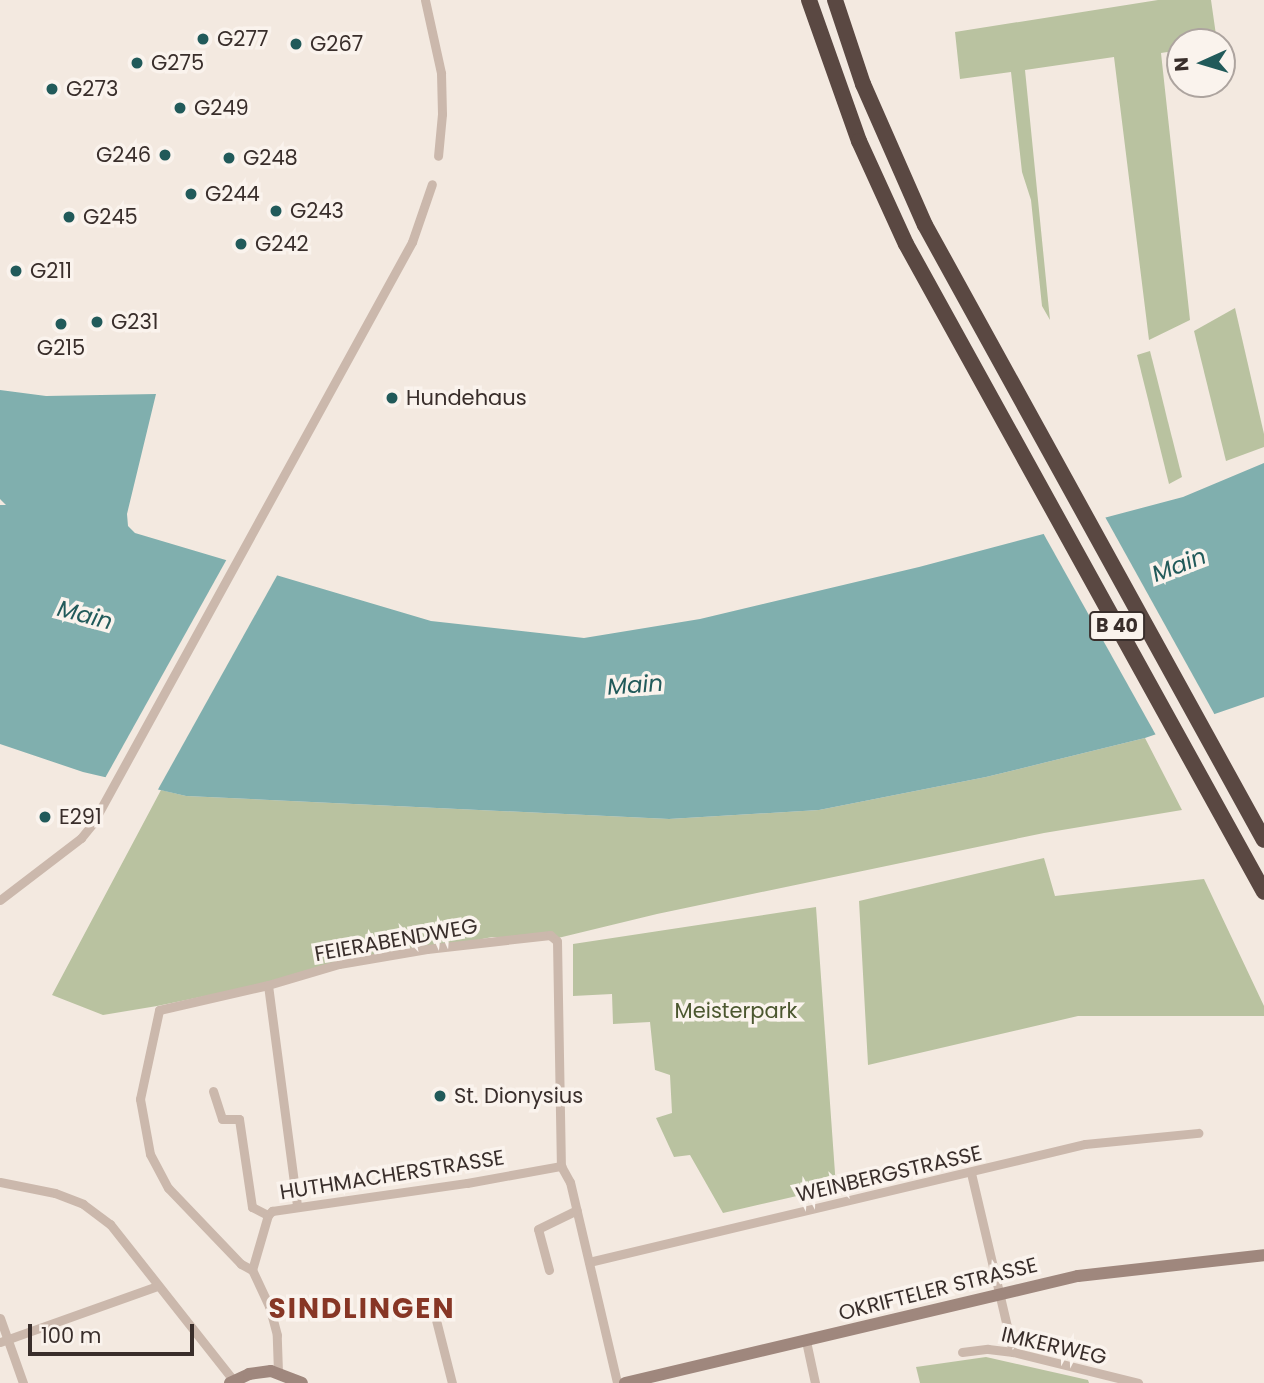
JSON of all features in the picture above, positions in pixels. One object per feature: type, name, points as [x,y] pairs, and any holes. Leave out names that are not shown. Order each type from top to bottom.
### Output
[{"type":"highway","name":"B 40","points":[[808,0],[859,141],[938,306],[1264,892]]},
{"type":"highway","name":"B 40","points":[[835,0],[863,84],[911,196],[1009,383],[1264,841]]},
{"type":"street","points":[[425,0],[441,73],[442,114],[438,156]]},
{"type":"street","points":[[0,900],[81,838],[93,823],[412,242],[432,184]]},
{"type":"street","name":"FEIERABENDWEG","points":[[253,1270],[241,1264],[168,1188],[150,1154],[140,1099],[159,1010],[268,985],[339,964],[417,950],[550,935],[557,941],[561,1166]]},
{"type":"street","points":[[268,985],[297,1205]]},
{"type":"street","points":[[213,1091],[222,1119],[239,1119],[253,1207],[268,1215]]},
{"type":"street","name":"WEINBERGSTRASSE","points":[[589,1262],[1085,1144],[1198,1133]]},
{"type":"street","points":[[561,1166],[570,1182],[617,1383]]},
{"type":"street","name":"HUTHMACHERSTRASSE","points":[[253,1270],[268,1215],[272,1211],[297,1205],[386,1196],[561,1166]]},
{"type":"street","points":[[971,1173],[1013,1352]]},
{"type":"street","points":[[0,1182],[55,1193],[83,1204],[110,1224],[232,1382],[256,1373],[278,1372],[302,1383]]},
{"type":"street","points":[[0,1189],[11,1184]]},
{"type":"street","points":[[549,1270],[538,1229],[576,1210]]},
{"type":"street","name":"OKRIFTELER STRASSE","points":[[625,1383],[1098,1272],[1264,1255]]},
{"type":"street","points":[[253,1270],[274,1325],[278,1372]]},
{"type":"street","points":[[4,1341],[157,1286]]},
{"type":"street","points":[[435,1315],[452,1383]]},
{"type":"street","points":[[0,1318],[4,1341],[23,1383]]},
{"type":"street","points":[[806,1341],[815,1383]]},
{"type":"street","name":"IMKERWEG","points":[[962,1352],[988,1349],[1013,1352],[1138,1383]]},
{"type":"green space","points":[[1158,0],[1211,0],[1215,28],[1166,28],[1166,52],[1161,53],[1190,320],[1149,340],[1114,57],[1025,70],[1050,320],[1042,306],[1031,200],[1022,172],[1011,72],[960,79],[955,32]]},
{"type":"green space","points":[[1235,308],[1264,434],[1264,447],[1226,461],[1194,331]]},
{"type":"green space","points":[[1150,351],[1182,477],[1169,484],[1137,355]]},
{"type":"green space","points":[[1145,738],[1182,810],[1044,833],[657,914],[558,938],[492,937],[103,1015],[52,995],[161,790],[186,796],[669,819],[819,810],[986,777]]},
{"type":"green space","points":[[1044,858],[1055,896],[1204,879],[1264,1006],[1264,1016],[1078,1016],[868,1065],[859,901]]},
{"type":"green space","name":"Meisterpark","points":[[816,907],[836,1187],[723,1213],[690,1155],[674,1157],[656,1118],[672,1113],[670,1075],[655,1070],[650,1022],[613,1024],[612,994],[573,996],[573,944]]},
{"type":"green space","points":[[986,1357],[1088,1380],[1089,1383],[920,1383],[916,1367]]},
{"type":"water","name":"Main","points":[[0,390],[46,396],[156,394],[127,514],[128,526],[135,533],[431,621],[584,638],[700,619],[919,567],[1183,497],[1264,463],[1264,697],[1145,738],[986,777],[819,810],[669,819],[186,796],[83,772],[0,744],[0,505],[6,505],[0,499]]},
{"type":"pier","points":[[1104,515],[1216,717],[1157,737],[1042,531]]},
{"type":"pier","points":[[228,557],[279,572],[156,793],[104,780]]},
{"type":"place","name":"G277","points":[[203,39]]},
{"type":"place","name":"G267","points":[[296,44]]},
{"type":"place","name":"G275","points":[[137,63]]},
{"type":"place","name":"G273","points":[[52,89]]},
{"type":"place","name":"G249","points":[[180,108]]},
{"type":"place","name":"G246","points":[[165,155]]},
{"type":"place","name":"G248","points":[[229,158]]},
{"type":"place","name":"G244","points":[[191,194]]},
{"type":"place","name":"G243","points":[[276,211]]},
{"type":"place","name":"G245","points":[[69,217]]},
{"type":"place","name":"G242","points":[[241,244]]},
{"type":"place","name":"G211","points":[[16,271]]},
{"type":"place","name":"G231","points":[[97,322]]},
{"type":"place","name":"G215","points":[[61,324]]},
{"type":"place","name":"Hundehaus","points":[[392,398]]},
{"type":"place","name":"E291","points":[[45,817]]},
{"type":"place","name":"St. Dionysius","points":[[440,1096]]},
{"type":"district","name":"SINDLINGEN","points":[[362,1309]]}]
